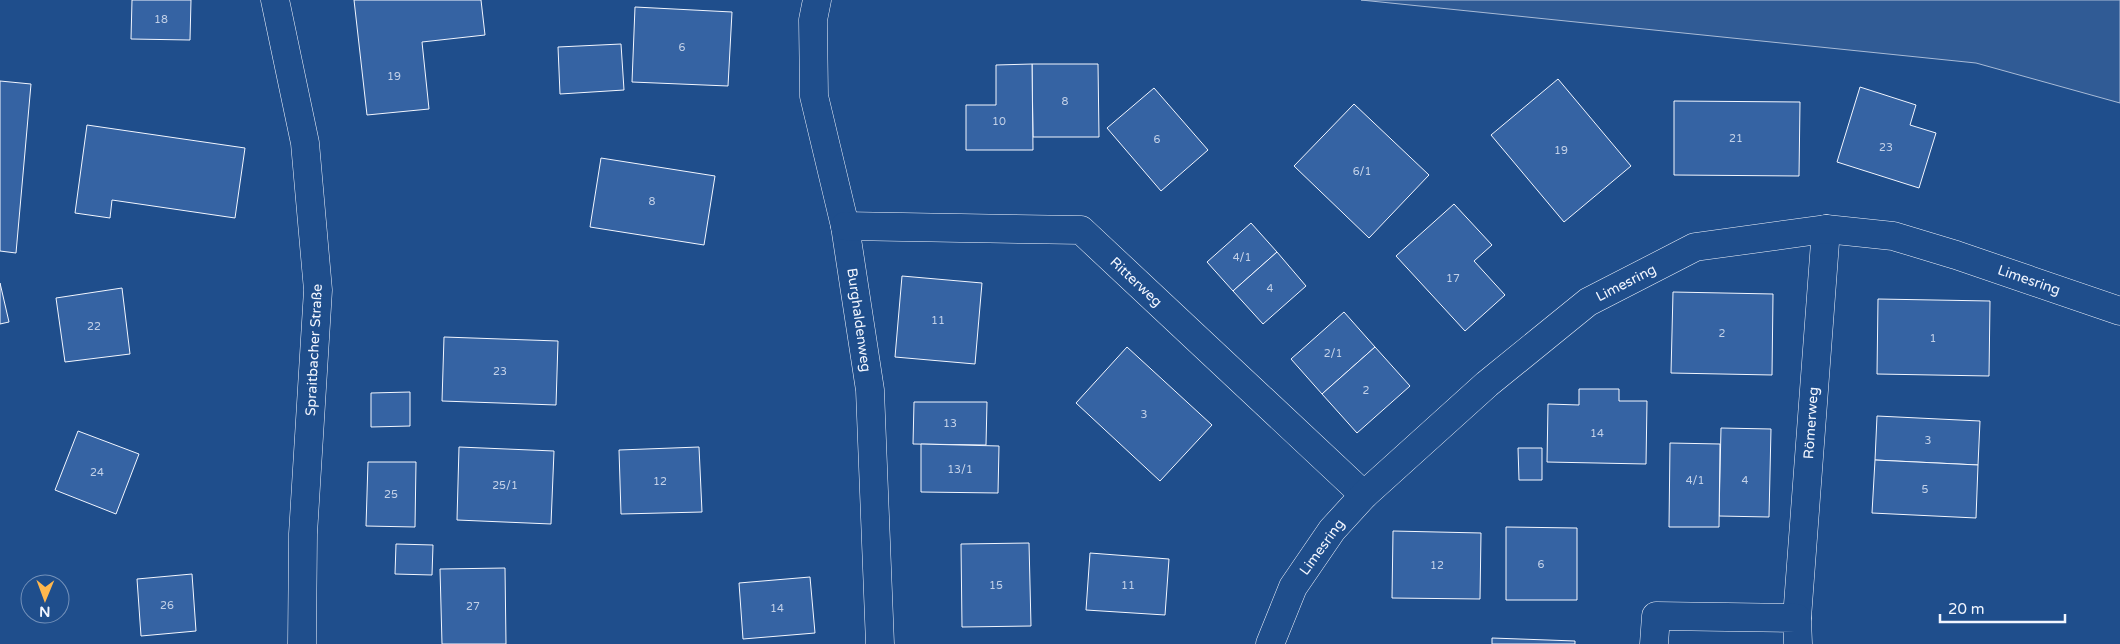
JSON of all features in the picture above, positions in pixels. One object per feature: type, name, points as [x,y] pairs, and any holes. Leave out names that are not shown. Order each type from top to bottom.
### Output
[{"type":"street","name":"Spraitbacher Straße","points":[[275,0],[304,143],[318,290],[303,534],[302,644]]},
{"type":"street","name":"Burghaldenweg","points":[[817,0],[813,20],[814,96],[845,226],[870,390],[880,644]]},
{"type":"street","name":"Ritterweg","points":[[845,226],[1081,230],[1364,495]]},
{"type":"street","name":"Limesring","points":[[1270,644],[1293,587],[1332,530],[1364,495],[1487,384],[1588,302],[1695,247],[1826,229],[1893,236],[1956,255],[2120,311]]},
{"type":"street","name":"Römerweg","points":[[1654,644],[1656,616],[1797,631],[1826,229]]},
{"type":"shaded area","points":[[1361,0],[2120,0],[2120,103],[1976,63]]},
{"type":"building","points":[[132,0],[191,0],[190,40],[131,39]]},
{"type":"building","points":[[354,0],[481,0],[485,35],[422,42],[429,109],[367,115]]},
{"type":"building","points":[[635,7],[732,12],[728,86],[632,82]]},
{"type":"building","points":[[621,44],[624,90],[560,94],[558,47]]},
{"type":"building","points":[[1032,64],[1098,64],[1099,137],[1033,137]]},
{"type":"building","points":[[1032,64],[1033,150],[966,150],[966,105],[996,105],[996,65]]},
{"type":"building","points":[[1558,79],[1631,166],[1564,222],[1491,135]]},
{"type":"building","points":[[0,81],[31,84],[16,253],[0,251]]},
{"type":"building","points":[[1860,87],[1916,105],[1910,125],[1936,133],[1919,188],[1837,162]]},
{"type":"building","points":[[1154,88],[1208,150],[1161,191],[1107,128]]},
{"type":"building","points":[[1674,101],[1800,102],[1799,176],[1674,175]]},
{"type":"building","points":[[1354,104],[1429,175],[1369,238],[1294,166]]},
{"type":"building","points":[[87,125],[245,148],[235,218],[112,200],[110,218],[75,213]]},
{"type":"building","points":[[601,158],[715,176],[704,245],[590,227]]},
{"type":"building","points":[[1454,204],[1492,245],[1474,261],[1505,295],[1465,331],[1396,256]]},
{"type":"building","points":[[1251,223],[1277,252],[1233,291],[1207,262]]},
{"type":"building","points":[[1277,252],[1306,286],[1263,324],[1233,291]]},
{"type":"building","points":[[902,276],[982,283],[975,364],[895,357]]},
{"type":"building","points":[[0,283],[9,322],[0,324]]},
{"type":"building","points":[[122,288],[130,354],[65,362],[56,298]]},
{"type":"building","points":[[1673,292],[1773,294],[1772,375],[1671,373]]},
{"type":"building","points":[[1878,299],[1990,301],[1989,376],[1877,374]]},
{"type":"building","points":[[1344,312],[1375,347],[1322,394],[1291,359]]},
{"type":"building","points":[[444,337],[558,341],[556,405],[442,401]]},
{"type":"building","points":[[1127,347],[1212,425],[1160,481],[1076,403]]},
{"type":"building","points":[[1375,347],[1410,386],[1357,433],[1322,394]]},
{"type":"building","points":[[1579,389],[1619,389],[1619,401],[1647,401],[1646,464],[1547,462],[1548,404],[1579,405]]},
{"type":"building","points":[[410,392],[410,426],[371,427],[371,393]]},
{"type":"building","points":[[914,402],[987,402],[986,445],[913,444]]},
{"type":"building","points":[[1877,416],[1980,421],[1978,465],[1875,460]]},
{"type":"building","points":[[1721,428],[1771,429],[1769,517],[1719,516]]},
{"type":"building","points":[[78,431],[139,454],[116,514],[55,490]]},
{"type":"building","points":[[1670,443],[1720,444],[1719,527],[1669,527]]},
{"type":"building","points":[[921,444],[999,446],[998,493],[921,492]]},
{"type":"building","points":[[459,447],[554,451],[551,524],[457,520]]},
{"type":"building","points":[[699,447],[702,512],[621,514],[619,450]]},
{"type":"building","points":[[1518,448],[1542,448],[1542,480],[1519,480]]},
{"type":"building","points":[[1875,460],[1978,465],[1976,518],[1872,513]]},
{"type":"building","points":[[368,462],[416,462],[415,527],[366,526]]},
{"type":"building","points":[[1506,527],[1577,528],[1577,600],[1506,600]]},
{"type":"building","points":[[1393,531],[1481,533],[1480,599],[1392,598]]},
{"type":"building","points":[[1029,543],[1031,626],[962,627],[961,544]]},
{"type":"building","points":[[396,544],[433,545],[432,575],[395,574]]},
{"type":"building","points":[[1090,553],[1169,559],[1165,615],[1086,610]]},
{"type":"building","points":[[505,568],[506,644],[442,644],[440,569]]},
{"type":"building","points":[[192,574],[196,631],[141,636],[137,579]]},
{"type":"building","points":[[810,577],[815,633],[743,639],[739,583]]},
{"type":"building","points":[[1492,638],[1575,641],[1575,644],[1492,644]]}]
